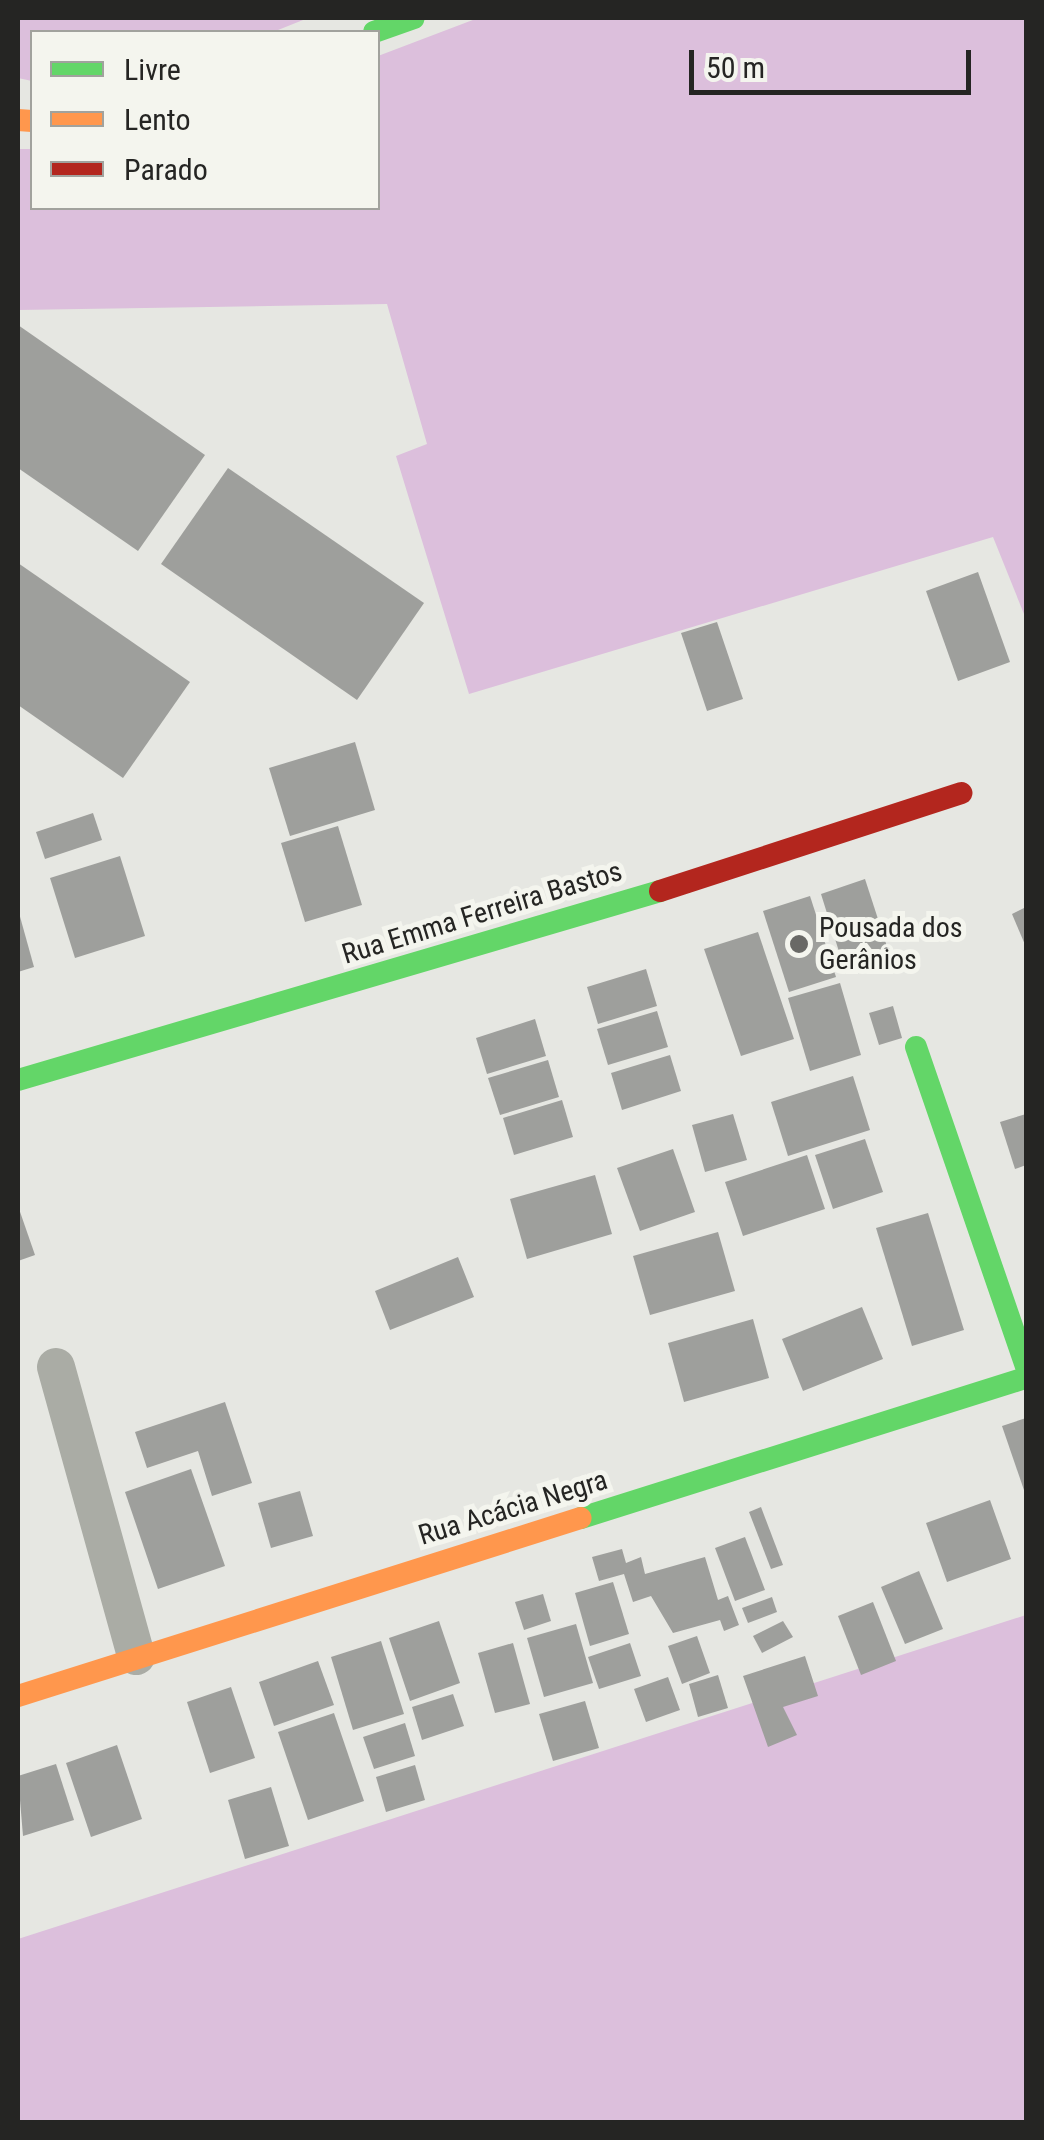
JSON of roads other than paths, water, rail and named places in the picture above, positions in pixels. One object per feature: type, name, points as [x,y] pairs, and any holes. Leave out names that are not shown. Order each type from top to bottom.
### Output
[{"type":"street","points":[[380,30],[414,18]]},
{"type":"street","name":"Rua Emma Ferreira Bastos","points":[[18,1080],[516,938],[961,793]]},
{"type":"street","points":[[916,1047],[1026,1366]]},
{"type":"street","points":[[56,1366],[136,1656]]},
{"type":"street","name":"Rua Acácia Negra","points":[[18,1696],[1026,1378]]},
{"type":"place","name":"Pousada dos Gerânios","points":[[799,944]]}]
